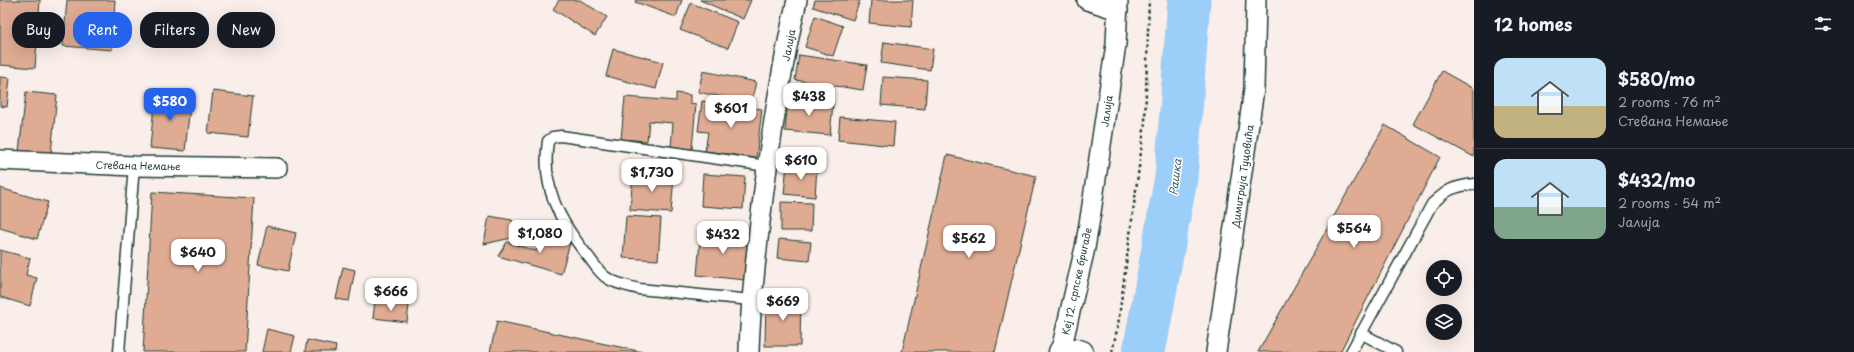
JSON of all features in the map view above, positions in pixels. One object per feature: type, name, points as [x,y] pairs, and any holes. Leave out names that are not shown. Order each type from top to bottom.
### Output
[{"type":"street","name":"Јалија","points":[[749,352],[751,300],[767,166],[787,43],[797,0]]},
{"type":"street","name":"Јалија","points":[[1087,0],[1118,5],[1116,44],[1091,212]]},
{"type":"street","name":"Димитрија Туцовића","points":[[1216,352],[1254,90],[1256,0]]},
{"type":"street","name":"Стевана Немање","points":[[0,160],[134,166],[277,168]]},
{"type":"street","name":"Кеј 12. српске бригаде","points":[[1068,351],[1091,212]]},
{"type":"lane","points":[[751,300],[639,289],[622,285],[607,278],[571,236],[560,216],[548,180],[546,152],[548,140],[553,137],[561,136],[767,166]]},
{"type":"lane","points":[[119,352],[134,166]]},
{"type":"lane","points":[[1350,352],[1432,204],[1447,190],[1459,186],[1474,184]]},
{"type":"lane","points":[[1361,332],[1396,352]]},
{"type":"path","points":[[1112,352],[1118,325],[1145,122],[1149,0]]},
{"type":"building","points":[[0,0],[40,0],[39,12],[12,12],[12,48],[36,48],[35,68],[0,65]]},
{"type":"building","points":[[67,0],[115,0],[114,12],[73,12],[73,47],[65,46]]},
{"type":"building","points":[[559,0],[580,0],[607,17],[595,36],[553,9]]},
{"type":"building","points":[[636,0],[682,0],[676,17],[635,2]]},
{"type":"building","points":[[700,0],[751,0],[743,19]]},
{"type":"building","points":[[815,0],[860,0],[853,20],[813,7]]},
{"type":"building","points":[[871,0],[913,0],[911,27],[869,23]]},
{"type":"building","points":[[691,3],[738,22],[728,48],[680,30]]},
{"type":"building","points":[[815,16],[843,26],[833,56],[805,47]]},
{"type":"building","points":[[884,42],[933,49],[930,70],[881,63]]},
{"type":"building","points":[[88,48],[112,48],[112,50]]},
{"type":"building","points":[[613,49],[663,62],[656,89],[606,76]]},
{"type":"building","points":[[799,55],[867,65],[863,90],[795,80]]},
{"type":"building","points":[[703,71],[756,82],[751,103],[698,92]]},
{"type":"building","points":[[1442,71],[1474,89],[1474,157],[1413,124]]},
{"type":"building","points":[[0,77],[10,78],[7,107],[0,106]]},
{"type":"building","points":[[883,77],[927,80],[925,109],[881,105]]},
{"type":"building","points":[[213,91],[253,96],[248,137],[208,133]]},
{"type":"building","points":[[26,92],[57,95],[51,154],[19,151]]},
{"type":"building","points":[[676,93],[690,95],[690,103],[696,104],[692,149],[671,147],[673,123],[649,121],[647,141],[621,139],[625,97],[676,101]]},
{"type":"building","points":[[155,94],[191,97],[185,151],[150,148]]},
{"type":"building","points":[[788,99],[833,103],[830,135],[785,131]]},
{"type":"building","points":[[702,101],[762,109],[756,158],[705,151],[708,132],[698,131]]},
{"type":"building","points":[[840,117],[895,122],[893,146],[838,140]]},
{"type":"building","points":[[1385,125],[1440,157],[1340,352],[1258,352]]},
{"type":"building","points":[[947,155],[1036,176],[995,352],[902,352]]},
{"type":"building","points":[[787,164],[817,167],[815,197],[784,194]]},
{"type":"building","points":[[633,173],[674,176],[671,213],[630,210]]},
{"type":"building","points":[[703,174],[745,177],[743,209],[701,206]]},
{"type":"building","points":[[0,188],[48,202],[37,239],[0,228]]},
{"type":"building","points":[[152,192],[254,198],[245,352],[143,352]]},
{"type":"building","points":[[781,202],[812,203],[811,231],[781,231]]},
{"type":"building","points":[[489,216],[512,220],[516,237],[484,244]]},
{"type":"building","points":[[626,216],[661,218],[658,260],[623,258]]},
{"type":"building","points":[[267,226],[296,233],[288,271],[258,265]]},
{"type":"building","points":[[701,230],[749,236],[745,280],[697,275]]},
{"type":"building","points":[[541,234],[570,243],[561,274],[498,256],[507,242],[536,251]]},
{"type":"building","points":[[779,239],[811,242],[809,261],[777,258]]},
{"type":"building","points":[[0,250],[30,258],[26,275],[37,278],[30,306],[0,297]]},
{"type":"building","points":[[343,267],[355,270],[349,301],[336,299]]},
{"type":"building","points":[[766,297],[801,297],[800,346],[765,346]]},
{"type":"building","points":[[375,301],[409,305],[407,322],[373,318]]},
{"type":"building","points":[[497,321],[643,352],[490,352]]},
{"type":"building","points":[[267,329],[295,336],[291,352],[262,352]]},
{"type":"building","points":[[307,340],[336,346],[335,352],[305,352]]},
{"type":"waterway","name":"Рашка","points":[[1144,352],[1176,178],[1189,0]]}]
